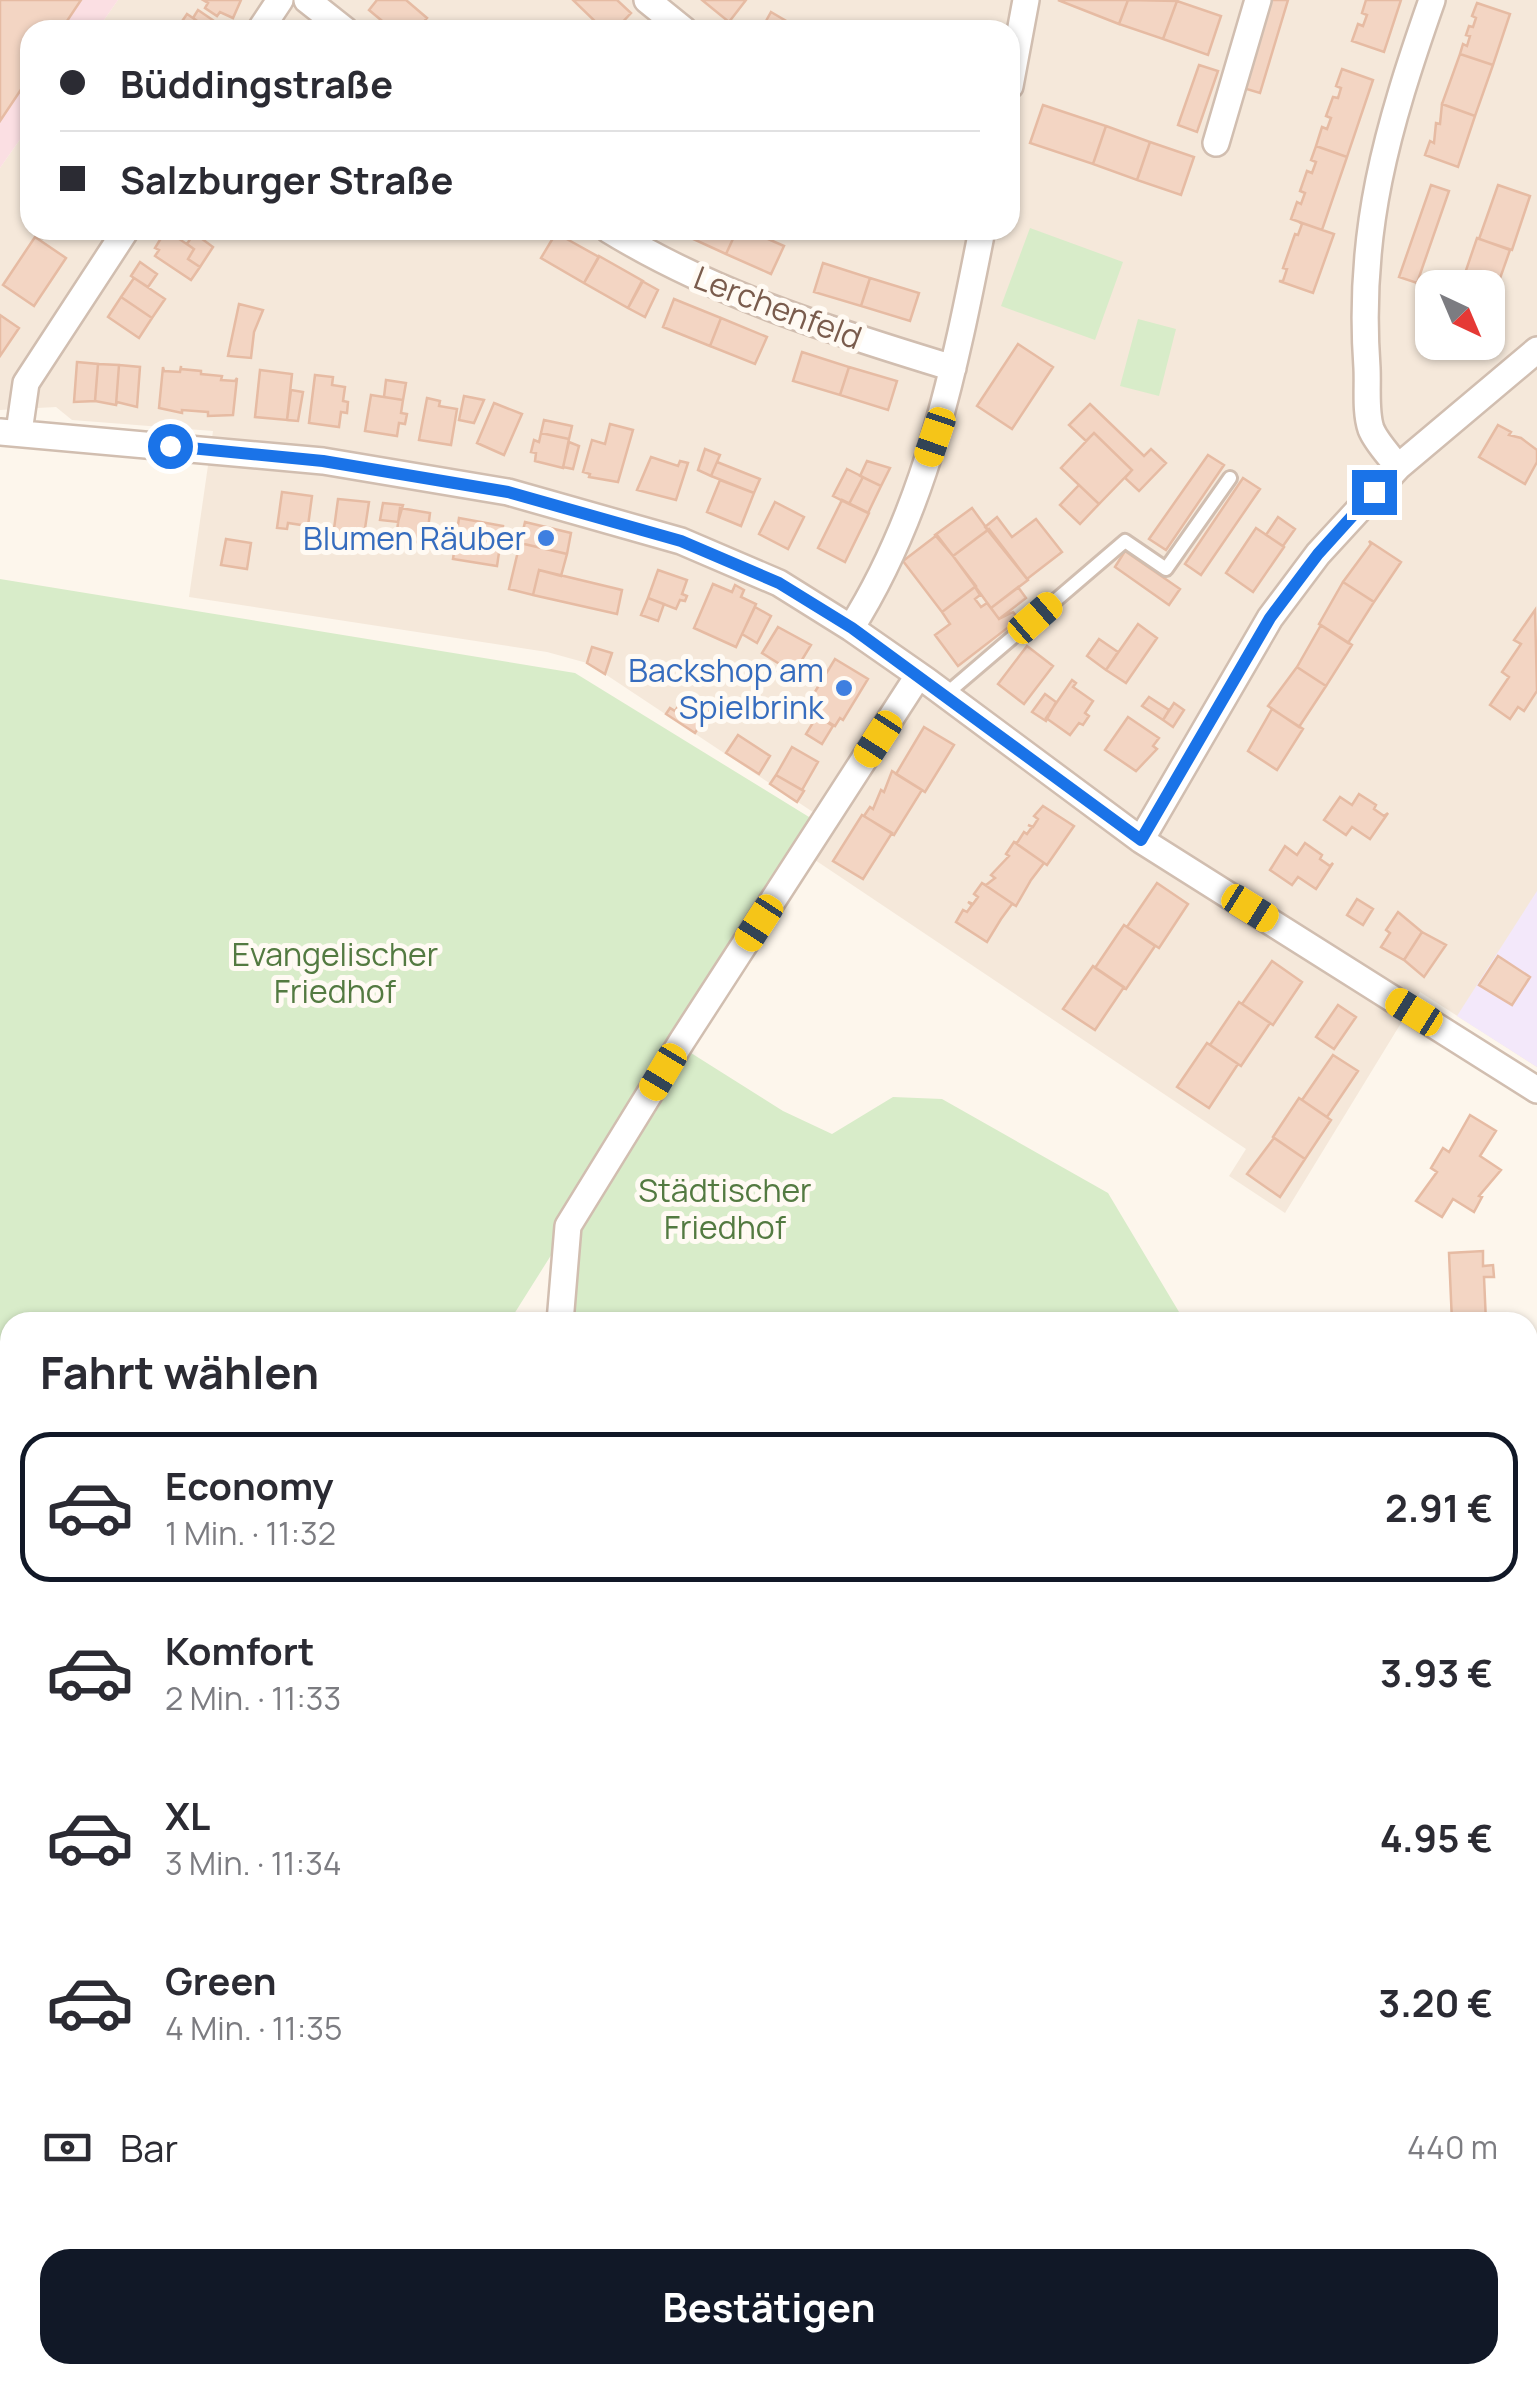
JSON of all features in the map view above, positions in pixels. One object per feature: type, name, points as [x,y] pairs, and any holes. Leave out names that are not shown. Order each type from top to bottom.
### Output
[{"type":"street","points":[[307,0],[332,20]]},
{"type":"street","points":[[647,0],[672,20]]},
{"type":"street","points":[[1020,32],[1026,0]]},
{"type":"street","points":[[1216,143],[1258,0]]},
{"type":"street","points":[[1398,467],[1372,430],[1364,326],[1365,258],[1378,172],[1432,0]]},
{"type":"street","points":[[119,240],[26,383],[9,432],[323,461],[508,492],[681,541],[779,583],[852,628],[1141,840],[1537,1090]]},
{"type":"street","name":"Lerchenfeld","points":[[627,240],[692,275],[762,305],[954,368]]},
{"type":"street","points":[[852,628],[874,592],[907,517],[944,412],[980,240]]},
{"type":"street","points":[[1141,840],[1270,618],[1318,554],[1398,467],[1537,350]]},
{"type":"street","points":[[561,1312],[568,1226],[682,1041],[918,676]]},
{"type":"lane","points":[[945,695],[1125,541],[1166,569],[1230,478]]},
{"type":"shaded area","points":[[0,0],[118,0],[104,20],[20,20],[20,139],[0,168]]},
{"type":"shaded area","points":[[118,0],[1537,0],[1537,1067],[1420,992],[1285,1213],[1229,1176],[1246,1149],[815,860],[834,826],[605,674],[587,663],[547,652],[189,597],[213,431],[72,420],[56,407],[0,410],[0,168],[20,139],[20,240],[1020,240],[1020,20],[104,20]]},
{"type":"shaded area","points":[[1537,891],[1537,1067],[1457,1016]]},
{"type":"green space","points":[[1030,228],[1123,262],[1095,340],[1001,306]]},
{"type":"green space","points":[[1138,319],[1176,329],[1159,396],[1120,386]]},
{"type":"green space","name":"Evangelischer Friedhof","points":[[0,579],[575,673],[822,825],[515,1312],[0,1312]]},
{"type":"green space","name":"Städtischer Friedhof","points":[[691,1053],[783,1111],[832,1134],[893,1097],[942,1099],[1108,1193],[1179,1312],[570,1312],[574,1231]]},
{"type":"building","points":[[0,0],[81,0],[68,20],[20,20],[20,91],[0,121]]},
{"type":"building","points":[[203,0],[241,0],[233,18],[220,12],[217,16],[205,8],[208,3]]},
{"type":"building","points":[[377,0],[406,0],[427,18],[381,20],[369,10]]},
{"type":"building","points":[[573,0],[617,0],[631,13],[624,20],[594,20]]},
{"type":"building","points":[[702,0],[746,0],[727,20]]},
{"type":"building","points":[[1058,0],[1128,0],[1119,24]]},
{"type":"building","points":[[1128,0],[1177,1],[1163,39],[1119,24]]},
{"type":"building","points":[[1270,0],[1288,0],[1260,93],[1243,88]]},
{"type":"building","points":[[1366,0],[1401,0],[1384,52],[1352,41],[1358,24],[1363,26],[1367,15],[1362,13]]},
{"type":"building","points":[[1177,1],[1221,16],[1208,55],[1163,39]]},
{"type":"building","points":[[1477,3],[1510,14],[1493,65],[1460,54],[1463,44],[1467,46],[1470,36],[1466,35],[1469,26],[1473,27]]},
{"type":"building","points":[[198,10],[213,20],[196,20],[193,18]]},
{"type":"building","points":[[771,12],[785,20],[767,20]]},
{"type":"building","points":[[1460,54],[1493,65],[1475,116],[1442,104]]},
{"type":"building","points":[[1199,65],[1218,71],[1197,132],[1178,125]]},
{"type":"building","points":[[1342,69],[1373,80],[1347,157],[1316,146],[1322,127],[1327,129],[1331,118],[1326,116],[1333,97],[1338,98],[1341,88],[1336,86]]},
{"type":"building","points":[[1442,104],[1475,116],[1458,167],[1425,155],[1430,141],[1434,143]]},
{"type":"building","points":[[1043,105],[1106,126],[1093,164],[1030,143]]},
{"type":"building","points":[[1106,126],[1150,142],[1137,180],[1093,164]]},
{"type":"building","points":[[1150,142],[1194,157],[1181,195],[1137,180]]},
{"type":"building","points":[[1316,146],[1347,157],[1322,230],[1291,219],[1305,193],[1300,191],[1307,171],[1312,173],[1316,162],[1311,160]]},
{"type":"building","points":[[1431,185],[1449,191],[1422,270],[1415,270],[1415,282],[1399,277]]},
{"type":"building","points":[[1498,185],[1530,196],[1512,250],[1479,239]]},
{"type":"building","points":[[1299,222],[1334,234],[1313,293],[1279,281],[1283,281],[1287,269],[1283,268],[1302,224]]},
{"type":"building","points":[[1477,238],[1510,250],[1503,270],[1466,270]]},
{"type":"building","points":[[33,240],[39,240],[66,258],[34,306],[3,285]]},
{"type":"building","points":[[160,240],[181,240],[194,249],[188,259],[200,267],[191,280],[155,256],[159,250],[155,248]]},
{"type":"building","points":[[190,240],[204,240],[213,247],[200,267],[188,259],[194,249],[187,244]]},
{"type":"building","points":[[552,240],[569,240],[599,257],[584,283],[541,258]]},
{"type":"building","points":[[695,240],[732,240],[726,254]]},
{"type":"building","points":[[732,240],[770,240],[784,246],[771,274],[726,254]]},
{"type":"building","points":[[599,256],[643,281],[628,308],[584,283]]},
{"type":"building","points":[[140,262],[157,274],[148,287],[131,276]]},
{"type":"building","points":[[823,263],[870,278],[861,306],[814,292]]},
{"type":"building","points":[[134,278],[165,299],[152,318],[121,297]]},
{"type":"building","points":[[870,278],[919,293],[910,321],[861,306]]},
{"type":"building","points":[[642,281],[658,290],[645,317],[628,308]]},
{"type":"building","points":[[121,297],[152,318],[139,338],[108,317]]},
{"type":"building","points":[[674,299],[721,318],[710,346],[663,327]]},
{"type":"building","points":[[239,304],[263,310],[254,332],[251,358],[228,356]]},
{"type":"building","points":[[0,315],[19,328],[0,356]]},
{"type":"building","points":[[721,318],[767,337],[755,364],[710,346]]},
{"type":"building","points":[[1018,344],[1053,367],[1012,429],[977,406]]},
{"type":"building","points":[[802,352],[849,367],[840,395],[793,381]]},
{"type":"building","points":[[77,362],[98,364],[95,401],[74,402]]},
{"type":"building","points":[[98,364],[119,365],[116,405],[95,401]]},
{"type":"building","points":[[119,365],[140,367],[137,407],[117,402],[116,405]]},
{"type":"building","points":[[181,366],[201,374],[222,376],[221,380],[237,378],[233,415],[208,416],[208,412],[182,413],[159,408],[163,367],[164,371],[180,372]]},
{"type":"building","points":[[849,367],[897,381],[888,410],[840,395]]},
{"type":"building","points":[[260,370],[292,374],[287,420],[255,417]]},
{"type":"building","points":[[315,375],[333,377],[332,385],[345,387],[343,401],[348,402],[347,413],[341,412],[339,427],[309,423]]},
{"type":"building","points":[[386,380],[406,383],[403,400],[384,397]]},
{"type":"building","points":[[291,390],[303,392],[298,421],[287,420]]},
{"type":"building","points":[[371,395],[403,400],[401,413],[407,414],[405,424],[399,423],[397,436],[365,431]]},
{"type":"building","points":[[464,396],[484,400],[474,423],[459,420]]},
{"type":"building","points":[[427,398],[440,401],[439,406],[457,409],[451,445],[419,440]]},
{"type":"building","points":[[494,403],[522,414],[504,455],[477,443]]},
{"type":"building","points":[[1090,404],[1144,456],[1151,449],[1166,463],[1139,491],[1125,478],[1132,470],[1094,433],[1086,441],[1069,425]]},
{"type":"building","points":[[544,420],[572,426],[569,439],[541,433]]},
{"type":"building","points":[[610,424],[633,430],[618,482],[589,477],[583,472],[592,440],[605,444]]},
{"type":"building","points":[[1498,425],[1537,450],[1537,462],[1525,484],[1479,457]]},
{"type":"building","points":[[541,433],[569,439],[563,468],[535,461],[536,453],[531,452]]},
{"type":"building","points":[[1094,433],[1132,470],[1099,504],[1061,468]]},
{"type":"building","points":[[569,442],[579,446],[573,469],[563,467]]},
{"type":"building","points":[[705,449],[720,455],[711,476],[698,470]]},
{"type":"building","points":[[1208,455],[1224,465],[1166,550],[1149,539]]},
{"type":"building","points":[[651,457],[678,466],[680,461],[688,463],[676,500],[637,490]]},
{"type":"building","points":[[867,461],[890,468],[881,486],[860,476]]},
{"type":"building","points":[[717,462],[760,479],[754,493],[711,476]]},
{"type":"building","points":[[847,469],[863,477],[849,504],[833,496]]},
{"type":"building","points":[[863,477],[881,486],[868,513],[849,504]]},
{"type":"building","points":[[1243,478],[1260,489],[1201,575],[1185,564]]},
{"type":"building","points":[[720,480],[754,493],[741,526],[707,512]]},
{"type":"building","points":[[1079,485],[1099,504],[1080,524],[1060,505]]},
{"type":"building","points":[[282,492],[312,496],[308,526],[288,523],[287,529],[277,528]]},
{"type":"building","points":[[338,499],[369,502],[362,548],[347,546],[348,539],[333,536]]},
{"type":"building","points":[[842,500],[869,513],[845,562],[818,548]]},
{"type":"building","points":[[775,502],[804,517],[788,549],[759,534]]},
{"type":"building","points":[[383,503],[403,505],[398,522],[380,520]]},
{"type":"building","points":[[400,508],[430,513],[426,544],[411,541],[410,548],[395,546]]},
{"type":"building","points":[[972,508],[988,530],[953,556],[935,535]]},
{"type":"building","points":[[997,517],[1012,537],[1036,519],[1062,552],[1027,579],[985,527]]},
{"type":"building","points":[[1278,517],[1295,529],[1283,546],[1266,535]]},
{"type":"building","points":[[459,518],[503,526],[497,566],[453,559]]},
{"type":"building","name":"Blumen Räuber","points":[[525,522],[571,533],[567,554],[520,543]]},
{"type":"building","points":[[1256,528],[1284,547],[1253,592],[1226,573]]},
{"type":"building","points":[[989,529],[1028,580],[991,608],[953,556]]},
{"type":"building","points":[[937,535],[976,586],[942,612],[903,561]]},
{"type":"building","points":[[226,539],[251,543],[247,569],[221,565]]},
{"type":"building","points":[[1369,541],[1401,562],[1374,602],[1343,582],[1371,544]]},
{"type":"building","points":[[520,543],[567,554],[561,576],[539,570],[533,595],[509,589]]},
{"type":"building","points":[[1125,551],[1180,589],[1169,605],[1115,567]]},
{"type":"building","points":[[539,570],[622,590],[617,614],[533,595]]},
{"type":"building","points":[[658,570],[687,580],[682,594],[687,596],[676,609],[648,598]]},
{"type":"building","points":[[1343,582],[1374,602],[1348,643],[1319,624]]},
{"type":"building","points":[[713,584],[732,592],[735,585],[744,590],[741,597],[756,604],[736,647],[694,628]]},
{"type":"building","points":[[975,587],[980,595],[975,599],[981,607],[987,603],[999,619],[1013,612],[1019,619],[958,666],[935,635],[950,624],[942,612]]},
{"type":"building","points":[[1018,587],[1026,598],[999,619],[991,608]]},
{"type":"building","points":[[648,598],[664,604],[658,621],[641,615]]},
{"type":"building","points":[[755,607],[771,616],[757,643],[742,634]]},
{"type":"building","points":[[1535,610],[1537,691],[1524,711],[1518,707],[1510,719],[1490,705],[1509,677],[1502,672],[1521,644],[1514,640]]},
{"type":"building","points":[[1138,624],[1157,638],[1126,683],[1106,670]]},
{"type":"building","points":[[1321,625],[1352,645],[1326,686],[1297,667]]},
{"type":"building","points":[[778,627],[811,645],[794,673],[762,653]]},
{"type":"building","points":[[1099,639],[1118,652],[1106,670],[1087,656]]},
{"type":"building","points":[[1027,646],[1053,666],[1024,704],[998,684]]},
{"type":"building","points":[[592,647],[612,653],[605,674],[587,663]]},
{"type":"building","points":[[835,659],[868,679],[843,720],[840,718],[835,726],[805,708]]},
{"type":"building","points":[[1297,667],[1326,686],[1299,727],[1268,706]]},
{"type":"building","points":[[1072,680],[1076,683],[1073,687],[1093,701],[1083,725],[1079,723],[1070,735],[1046,718]]},
{"type":"building","points":[[1045,694],[1056,702],[1046,721],[1032,712]]},
{"type":"building","points":[[685,696],[713,705],[695,733],[666,714],[670,708],[675,711]]},
{"type":"building","points":[[1149,697],[1169,710],[1163,720],[1142,706]]},
{"type":"building","points":[[1174,703],[1184,710],[1173,727],[1163,720]]},
{"type":"building","points":[[1272,709],[1303,729],[1277,770],[1248,751]]},
{"type":"building","points":[[817,716],[833,726],[822,744],[806,734]]},
{"type":"building","points":[[1128,717],[1159,738],[1153,746],[1157,749],[1136,771],[1105,750]]},
{"type":"building","points":[[924,727],[954,745],[925,792],[896,774]]},
{"type":"building","points":[[738,735],[770,756],[759,774],[726,753]]},
{"type":"building","points":[[792,747],[818,762],[802,790],[776,775]]},
{"type":"building","points":[[892,771],[922,790],[894,835],[864,816],[870,807],[873,809],[881,790],[884,792]]},
{"type":"building","points":[[776,775],[804,791],[797,802],[770,784]]},
{"type":"building","points":[[1359,794],[1384,816],[1388,813],[1370,839],[1352,827],[1346,835],[1324,820],[1340,797],[1352,805]]},
{"type":"building","points":[[1043,806],[1074,826],[1047,865],[1014,842],[1024,832],[1027,834],[1032,827],[1028,825],[1033,827],[1038,819],[1034,816]]},
{"type":"building","points":[[862,815],[892,833],[863,879],[833,861]]},
{"type":"building","points":[[1014,842],[1047,865],[1044,863],[1031,880],[1016,906],[982,883],[986,885],[995,878],[991,875],[1009,856],[1006,854]]},
{"type":"building","points":[[1305,843],[1322,855],[1320,859],[1330,866],[1333,863],[1316,889],[1298,877],[1292,885],[1270,870],[1285,846],[1297,855]]},
{"type":"building","points":[[982,883],[1016,906],[1012,904],[987,942],[956,922],[963,910],[967,912],[972,905],[968,902],[973,904],[978,897],[974,894]]},
{"type":"building","points":[[1157,883],[1188,904],[1159,948],[1127,927]]},
{"type":"building","points":[[1357,899],[1373,909],[1363,925],[1347,915]]},
{"type":"building","points":[[1398,912],[1422,932],[1404,960],[1381,947]]},
{"type":"building","points":[[1124,925],[1155,946],[1126,989],[1095,968]]},
{"type":"building","points":[[1422,932],[1446,945],[1424,977],[1404,960]]},
{"type":"building","points":[[1498,956],[1530,977],[1512,1005],[1479,985]]},
{"type":"building","points":[[1272,961],[1302,982],[1273,1025],[1242,1004]]},
{"type":"building","points":[[1093,966],[1124,987],[1095,1030],[1063,1009]]},
{"type":"building","points":[[1239,1002],[1270,1023],[1241,1066],[1210,1045]]},
{"type":"building","points":[[1338,1005],[1356,1017],[1334,1049],[1316,1037]]},
{"type":"building","points":[[1207,1043],[1238,1064],[1209,1108],[1177,1087]]},
{"type":"building","points":[[1333,1055],[1358,1071],[1327,1117],[1302,1100]]},
{"type":"building","points":[[1299,1098],[1331,1120],[1305,1159],[1273,1137]]},
{"type":"building","points":[[1470,1115],[1496,1131],[1480,1156],[1501,1170],[1479,1196],[1482,1197],[1474,1212],[1453,1199],[1442,1217],[1416,1201],[1437,1172],[1431,1168],[1443,1148],[1449,1152]]},
{"type":"building","points":[[1274,1138],[1305,1159],[1280,1197],[1247,1174]]},
{"type":"building","points":[[1483,1251],[1483,1266],[1493,1265],[1494,1277],[1484,1277],[1486,1312],[1452,1312],[1449,1253]]},
{"type":"place","name":"Blumen Räuber","points":[[546,538]]},
{"type":"place","name":"Backshop am Spielbrink","points":[[844,688]]},
{"type":"route","points":[[170,446],[323,461],[508,492],[681,541],[779,583],[852,628],[1141,840],[1270,618],[1318,554],[1374,492]]}]
